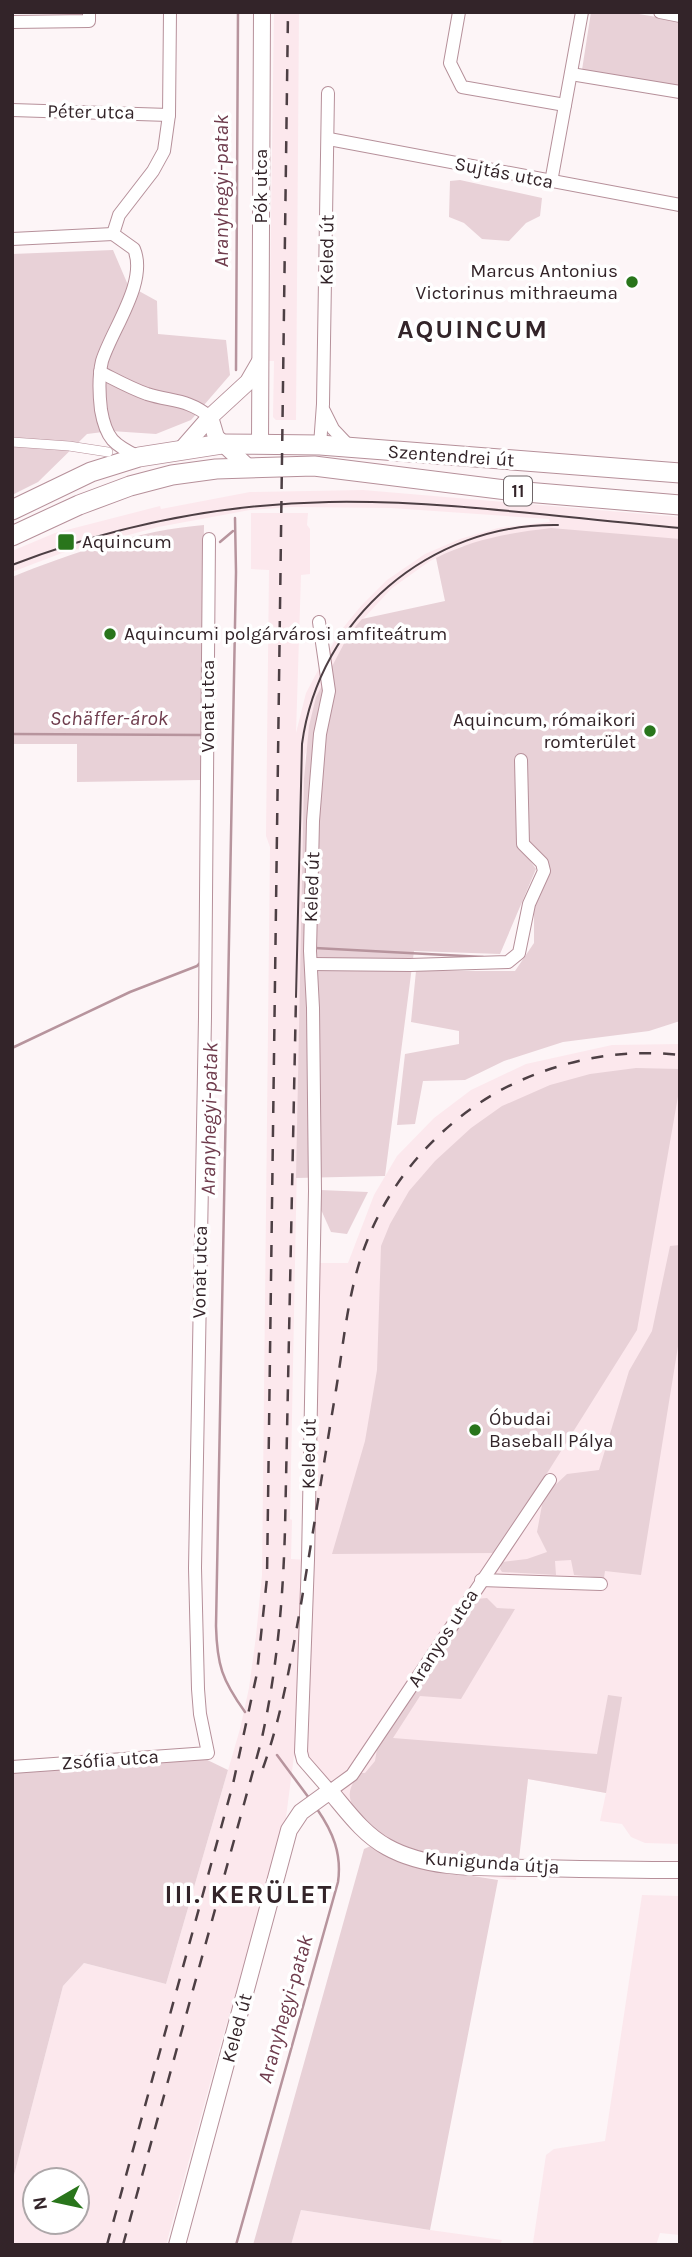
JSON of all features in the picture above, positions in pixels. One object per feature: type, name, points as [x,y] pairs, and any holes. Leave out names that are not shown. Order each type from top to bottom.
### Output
[{"type":"main road","name":"Szentendrei út","points":[[12,510],[92,472],[139,457],[222,444],[320,445],[680,473]]},
{"type":"main road","name":"Szentendrei út","points":[[12,536],[79,505],[130,486],[182,473],[249,467],[314,466],[514,491],[680,505]]},
{"type":"street","points":[[12,22],[89,21],[89,12]]},
{"type":"street","points":[[113,234],[119,215],[153,171],[164,150],[169,115],[170,12]]},
{"type":"street","name":"Pók utca","points":[[260,444],[262,12]]},
{"type":"street","points":[[459,12],[450,63],[461,87],[565,105]]},
{"type":"street","points":[[551,182],[582,12]]},
{"type":"street","points":[[660,12],[680,16]]},
{"type":"street","points":[[571,74],[680,92]]},
{"type":"street","name":"Keled út","points":[[320,445],[323,407],[328,93]]},
{"type":"street","name":"Péter utca","points":[[12,110],[169,115]]},
{"type":"street","name":"Sujtás utca","points":[[329,139],[680,205]]},
{"type":"street","points":[[12,239],[113,234],[134,249],[138,266],[130,295],[103,360],[98,386],[104,426],[110,440],[139,457]]},
{"type":"street","points":[[182,449],[210,417],[248,382],[261,360]]},
{"type":"street","points":[[100,372],[130,388],[194,404],[210,417],[212,429],[222,444],[249,467]]},
{"type":"street","points":[[238,390],[260,394]]},
{"type":"street","points":[[323,407],[333,429],[352,448]]},
{"type":"street","points":[[12,442],[108,452]]},
{"type":"street","name":"Vonat utca","points":[[208,1753],[199,1701],[195,1568],[209,539]]},
{"type":"street","name":"Keled út","points":[[177,2245],[285,1843],[293,1823],[302,1811],[325,1794],[303,1760],[301,1752],[308,1560],[315,1165],[311,952],[315,780],[328,691],[319,622]]},
{"type":"street","points":[[311,952],[410,965],[508,962],[519,953],[529,904],[544,871],[541,863],[523,844],[521,760]]},
{"type":"street","name":"Aranyos utca","points":[[325,1794],[352,1776],[550,1480]]},
{"type":"street","points":[[481,1580],[601,1584]]},
{"type":"street","name":"Zsófia utca","points":[[12,1768],[208,1753]]},
{"type":"street","name":"Kunigunda útja","points":[[325,1794],[377,1840],[398,1852],[430,1861],[503,1867],[680,1870]]},
{"type":"shaded area","points":[[274,12],[299,12],[296,420],[276,420],[273,417],[274,361],[269,361]]},
{"type":"shaded area","points":[[591,12],[627,12],[680,21],[680,87],[582,70]]},
{"type":"shaded area","points":[[460,180],[542,198],[540,216],[526,223],[509,241],[482,239],[464,223],[449,217],[450,181]]},
{"type":"shaded area","points":[[113,250],[128,285],[157,301],[158,334],[226,340],[230,375],[191,420],[156,434],[111,431],[87,434],[38,482],[12,495],[12,254]]},
{"type":"shaded area","points":[[363,490],[680,517],[680,539],[462,546],[430,561],[392,588],[349,634],[305,755],[290,1519],[291,1559],[308,1560],[319,1263],[348,1263],[374,1195],[397,1156],[434,1118],[471,1090],[526,1064],[612,1045],[680,1044],[680,1844],[645,1843],[631,1837],[622,1824],[600,1821],[606,1793],[528,1779],[516,1880],[451,1874],[423,1868],[375,1844],[294,1756],[285,1825],[221,2043],[166,2245],[12,2245],[12,2183],[63,1986],[84,1963],[166,1984],[240,1729],[249,1688],[262,1575],[270,847],[266,836],[269,570],[251,569],[251,513],[308,513],[310,574],[301,575],[296,733],[306,693],[325,657],[342,629],[387,580],[425,554],[460,539],[498,528],[550,522],[549,519],[391,508],[291,507],[250,510],[158,527],[62,553],[12,572],[12,551],[55,533],[160,506],[161,509],[250,492]]},
{"type":"shaded area","points":[[204,525],[201,780],[77,782],[77,744],[12,744],[12,577],[58,559],[131,537]]},
{"type":"shaded area","points":[[551,528],[680,539],[680,1021],[649,1031],[563,1042],[504,1061],[465,1080],[423,1081],[415,1124],[397,1125],[405,1054],[459,1044],[459,1031],[411,1022],[416,971],[515,971],[534,943],[534,911],[531,908],[546,866],[519,845],[536,869],[500,954],[414,951],[385,1176],[296,1178],[304,779],[309,726],[316,697],[349,634],[362,619],[445,601],[436,558],[492,538]]},
{"type":"shaded area","points":[[636,1068],[680,1069],[680,1085],[637,1330],[497,1553],[332,1554],[365,1441],[377,1370],[381,1246],[409,1191],[435,1161],[471,1128],[502,1106],[550,1085],[590,1074]]},
{"type":"shaded area","points":[[320,1190],[368,1192],[347,1234],[331,1232],[318,1203]]},
{"type":"shaded area","points":[[680,1245],[680,1334],[641,1575],[605,1571],[604,1578],[574,1575],[571,1560],[555,1561],[556,1575],[502,1572],[502,1562],[527,1559],[547,1552],[537,1532],[542,1505],[552,1488],[567,1474],[599,1470],[629,1371],[652,1331],[670,1246]]},
{"type":"shaded area","points":[[487,1598],[497,1608],[515,1609],[461,1699],[420,1696],[393,1738],[597,1754],[608,1695],[622,1697],[606,1793],[528,1779],[519,1859],[453,1856],[407,1847],[387,1839],[369,1827],[350,1800],[351,1787],[356,1778],[360,1773],[365,1773],[375,1761],[377,1749],[476,1599]]},
{"type":"shaded area","points":[[195,1754],[228,1770],[166,1984],[84,1963],[63,1986],[12,2183],[12,1764]]},
{"type":"shaded area","points":[[375,1844],[423,1868],[498,1880],[430,2230],[301,2210],[291,2245],[253,2245],[364,1849]]},
{"type":"shaded area","points":[[642,1895],[680,1896],[680,2235],[660,2233],[656,2245],[533,2243],[546,2155],[554,2149],[605,2141]]},
{"type":"shaded area","points":[[301,2210],[502,2240],[500,2245],[291,2245]]},
{"type":"waterway","name":"Aranyhegyi-patak","points":[[236,370],[238,12]]},
{"type":"waterway","name":"Aranyhegyi-patak","points":[[235,518],[216,1626],[222,1672],[245,1712]]},
{"type":"waterway","points":[[220,542],[233,531]]},
{"type":"waterway","name":"Schäffer-árok","points":[[12,734],[201,735]]},
{"type":"waterway","points":[[315,948],[483,957]]},
{"type":"waterway","points":[[12,1048],[130,992],[200,963]]},
{"type":"waterway","name":"Aranyhegyi-patak","points":[[277,1755],[309,1798]]},
{"type":"waterway","name":"Aranyhegyi-patak","points":[[236,2245],[338,1882],[339,1862],[335,1844],[317,1809]]},
{"type":"tram line","points":[[12,565],[128,528],[207,513],[288,504],[416,504],[680,528]]},
{"type":"tram line","points":[[296,997],[302,744],[313,698],[331,656],[357,619],[388,586],[425,560],[466,541],[511,529],[558,525]]},
{"type":"railway","points":[[107,2245],[233,1784],[257,1673],[267,1578],[288,12]]},
{"type":"railway","points":[[123,2245],[261,1742],[275,1662],[285,1529],[296,997]]},
{"type":"railway","points":[[263,1768],[281,1708],[294,1646],[351,1296],[377,1217],[405,1174],[439,1135],[479,1103],[501,1090],[543,1071],[588,1059],[634,1053],[680,1055]]},
{"type":"place","name":"Marcus Antonius Victorinus mithraeuma","points":[[632,282]]},
{"type":"place","name":"Aquincum","points":[[66,542]]},
{"type":"place","name":"Aquincumi polgárvárosi amfiteátrum","points":[[110,634]]},
{"type":"place","name":"Aquincum, rómaikori romterület","points":[[650,731]]},
{"type":"place","name":"Óbudai Baseball Pálya","points":[[475,1430]]},
{"type":"district","name":"AQUINCUM","points":[[473,329]]},
{"type":"district","name":"III. KERÜLET","points":[[249,1894]]}]
